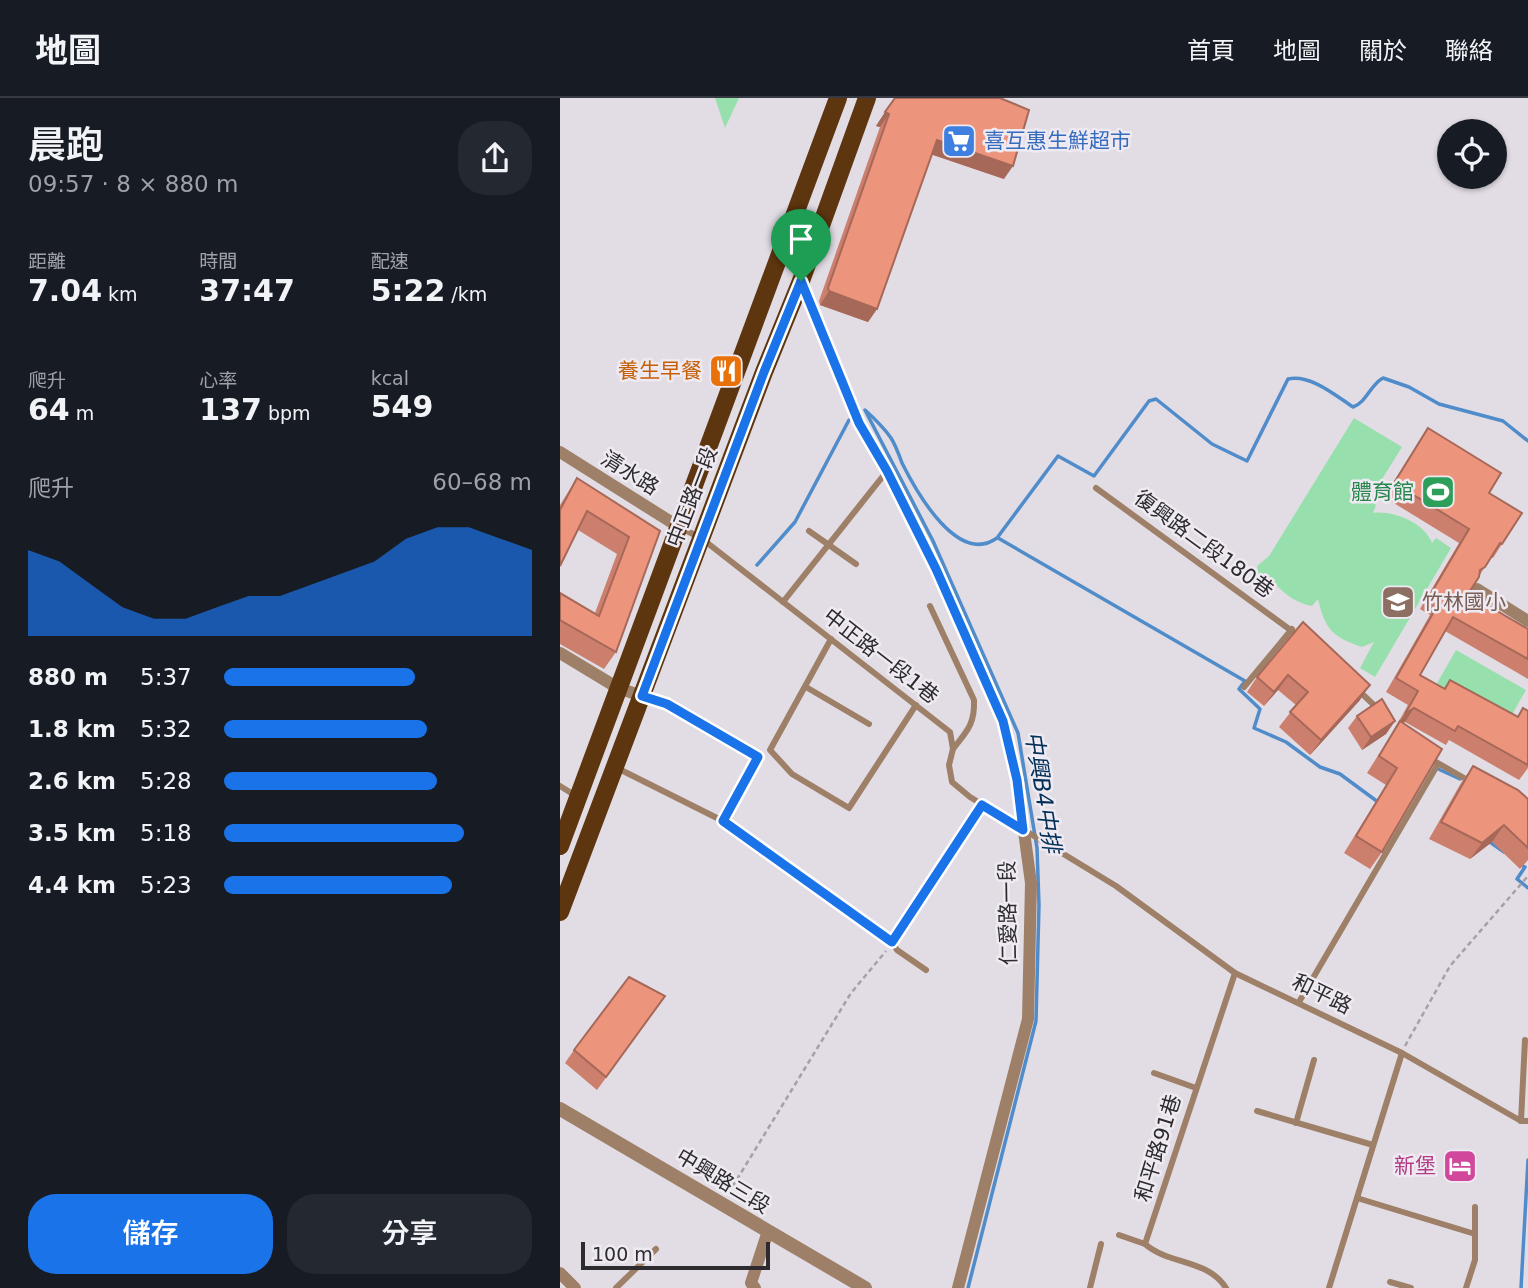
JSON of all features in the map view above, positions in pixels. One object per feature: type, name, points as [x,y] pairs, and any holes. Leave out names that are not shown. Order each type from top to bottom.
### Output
[{"type":"main road","name":"中正路一段","points":[[560,846],[838,98]]},
{"type":"main road","points":[[865,104],[883,98]]},
{"type":"main road","name":"中正路一段","points":[[560,912],[801,281],[865,104]]},
{"type":"street","points":[[829,98],[831,117]]},
{"type":"street","name":"仁愛路一段","points":[[801,281],[859,423],[887,471],[936,569],[1003,721],[1017,780],[1031,883],[1028,1019],[958,1288]]},
{"type":"street","points":[[560,470],[564,455]]},
{"type":"street","name":"清水路","points":[[564,455],[678,527]]},
{"type":"street","points":[[1477,589],[1528,621]]},
{"type":"street","points":[[560,653],[618,688],[642,696]]},
{"type":"street","name":"中興路三段","points":[[560,1109],[865,1288]]},
{"type":"street","points":[[755,1288],[751,1283],[768,1231]]},
{"type":"street","points":[[560,1273],[575,1288]]},
{"type":"lane","points":[[783,602],[887,471]]},
{"type":"lane","name":"復興路二段180巷","points":[[1096,488],[1292,629],[1311,647]]},
{"type":"lane","name":"中正路一段1巷","points":[[678,527],[701,538],[950,732],[953,749]]},
{"type":"lane","points":[[810,531],[856,564]]},
{"type":"lane","points":[[930,606],[974,700],[975,715],[971,726],[953,749],[948,765],[952,782],[982,805],[1023,830]]},
{"type":"lane","points":[[1244,687],[1292,629]]},
{"type":"lane","points":[[831,639],[770,750],[792,774],[849,808],[916,705]]},
{"type":"lane","points":[[1350,683],[1384,718]]},
{"type":"lane","points":[[806,687],[869,724]]},
{"type":"lane","points":[[642,696],[667,704],[758,757],[723,821]]},
{"type":"lane","points":[[1427,757],[1474,783]]},
{"type":"lane","points":[[1299,1002],[1438,764]]},
{"type":"lane","points":[[615,767],[723,821],[892,942],[897,950],[926,970]]},
{"type":"lane","points":[[560,786],[578,797]]},
{"type":"lane","name":"和平路","points":[[1023,830],[1116,886],[1235,973],[1402,1052],[1525,1121]]},
{"type":"lane","name":"和平路91巷","points":[[1145,1244],[1235,973]]},
{"type":"lane","points":[[1525,1040],[1525,1121]]},
{"type":"lane","points":[[1329,1288],[1402,1052]]},
{"type":"lane","points":[[1296,1122],[1314,1060]]},
{"type":"lane","points":[[1154,1073],[1196,1088]]},
{"type":"lane","points":[[1257,1111],[1373,1145]]},
{"type":"lane","points":[[1357,1198],[1475,1234]]},
{"type":"lane","points":[[1466,1288],[1475,1260],[1475,1207]]},
{"type":"lane","points":[[1119,1235],[1145,1244],[1155,1253],[1204,1268],[1221,1280],[1226,1288]]},
{"type":"lane","points":[[1090,1288],[1101,1244]]},
{"type":"lane","points":[[616,1288],[656,1249]]},
{"type":"lane","points":[[1390,1282],[1411,1288]]},
{"type":"path","points":[[722,1204],[851,993],[892,942],[982,805]]},
{"type":"path","points":[[1402,1052],[1412,1029],[1450,966],[1528,876]]},
{"type":"green space","points":[[715,98],[739,98],[725,128]]},
{"type":"green space","points":[[1354,418],[1402,447],[1369,500],[1376,505],[1373,513],[1407,519],[1423,529],[1432,543],[1436,538],[1451,548],[1375,677],[1360,668],[1374,642],[1362,647],[1337,636],[1327,625],[1318,599],[1312,606],[1296,601],[1274,583],[1265,583],[1259,578],[1257,566],[1269,556]]},
{"type":"green space","points":[[1456,650],[1526,690],[1506,725],[1436,685]]},
{"type":"building","points":[[895,98],[1000,98],[1029,110],[1013,166],[937,140],[877,309],[829,291],[828,288],[889,114],[885,112]]},
{"type":"building","points":[[1428,428],[1501,473],[1489,493],[1522,513],[1502,544],[1500,543],[1485,567],[1480,570],[1479,577],[1468,594],[1528,629],[1528,659],[1453,617],[1420,675],[1445,689],[1450,680],[1518,717],[1523,708],[1528,711],[1528,765],[1458,726],[1455,731],[1414,708],[1405,714],[1418,691],[1396,678],[1440,601],[1430,595],[1469,529],[1394,483]]},
{"type":"building","points":[[577,478],[660,531],[616,652],[560,620],[560,593],[599,616],[629,537],[587,511],[560,566],[560,510]]},
{"type":"building","points":[[1303,622],[1370,685],[1321,740],[1290,712],[1308,692],[1288,675],[1274,692],[1257,677]]},
{"type":"building","points":[[1382,699],[1395,721],[1371,737],[1357,716]]},
{"type":"building","points":[[1400,721],[1442,749],[1382,852],[1356,836],[1397,768],[1379,756]]},
{"type":"building","points":[[1473,766],[1518,790],[1528,799],[1528,848],[1504,825],[1482,843],[1441,822]]},
{"type":"building","points":[[629,977],[665,996],[606,1077],[574,1050]]},
{"type":"waterway","points":[[865,410],[891,438],[918,491],[940,522],[968,542],[982,544],[997,538],[1058,456],[1094,476],[1149,401],[1156,399],[1212,444],[1247,461],[1288,379],[1296,378],[1313,382],[1353,407],[1383,378],[1409,387],[1439,404],[1503,421],[1528,441]]},
{"type":"waterway","name":"中興B4中排","points":[[866,412],[933,541],[1018,733],[1037,848],[1039,905],[1036,1021],[968,1288]]},
{"type":"waterway","points":[[757,565],[795,522],[849,420]]},
{"type":"waterway","points":[[998,538],[1245,681],[1239,689],[1260,709],[1254,728],[1286,742],[1320,767],[1340,774],[1378,802]]},
{"type":"waterway","points":[[1436,768],[1460,779]]},
{"type":"waterway","points":[[1487,840],[1504,852]]},
{"type":"waterway","points":[[1521,865],[1525,867],[1517,879],[1528,888]]},
{"type":"waterway","points":[[1521,1288],[1528,1160]]},
{"type":"place","name":"喜互惠生鮮超市","points":[[959,141]]},
{"type":"place","name":"養生早餐","points":[[726,371]]},
{"type":"place","name":"體育館","points":[[1438,492]]},
{"type":"place","name":"竹林國小","points":[[1398,602]]},
{"type":"place","name":"新堡","points":[[1460,1166]]},
{"type":"route","points":[[801,281],[859,423],[887,471],[936,569],[1003,721],[1017,780],[1023,830],[982,805],[892,942],[723,821],[758,757],[667,704],[642,696],[801,281]]}]
